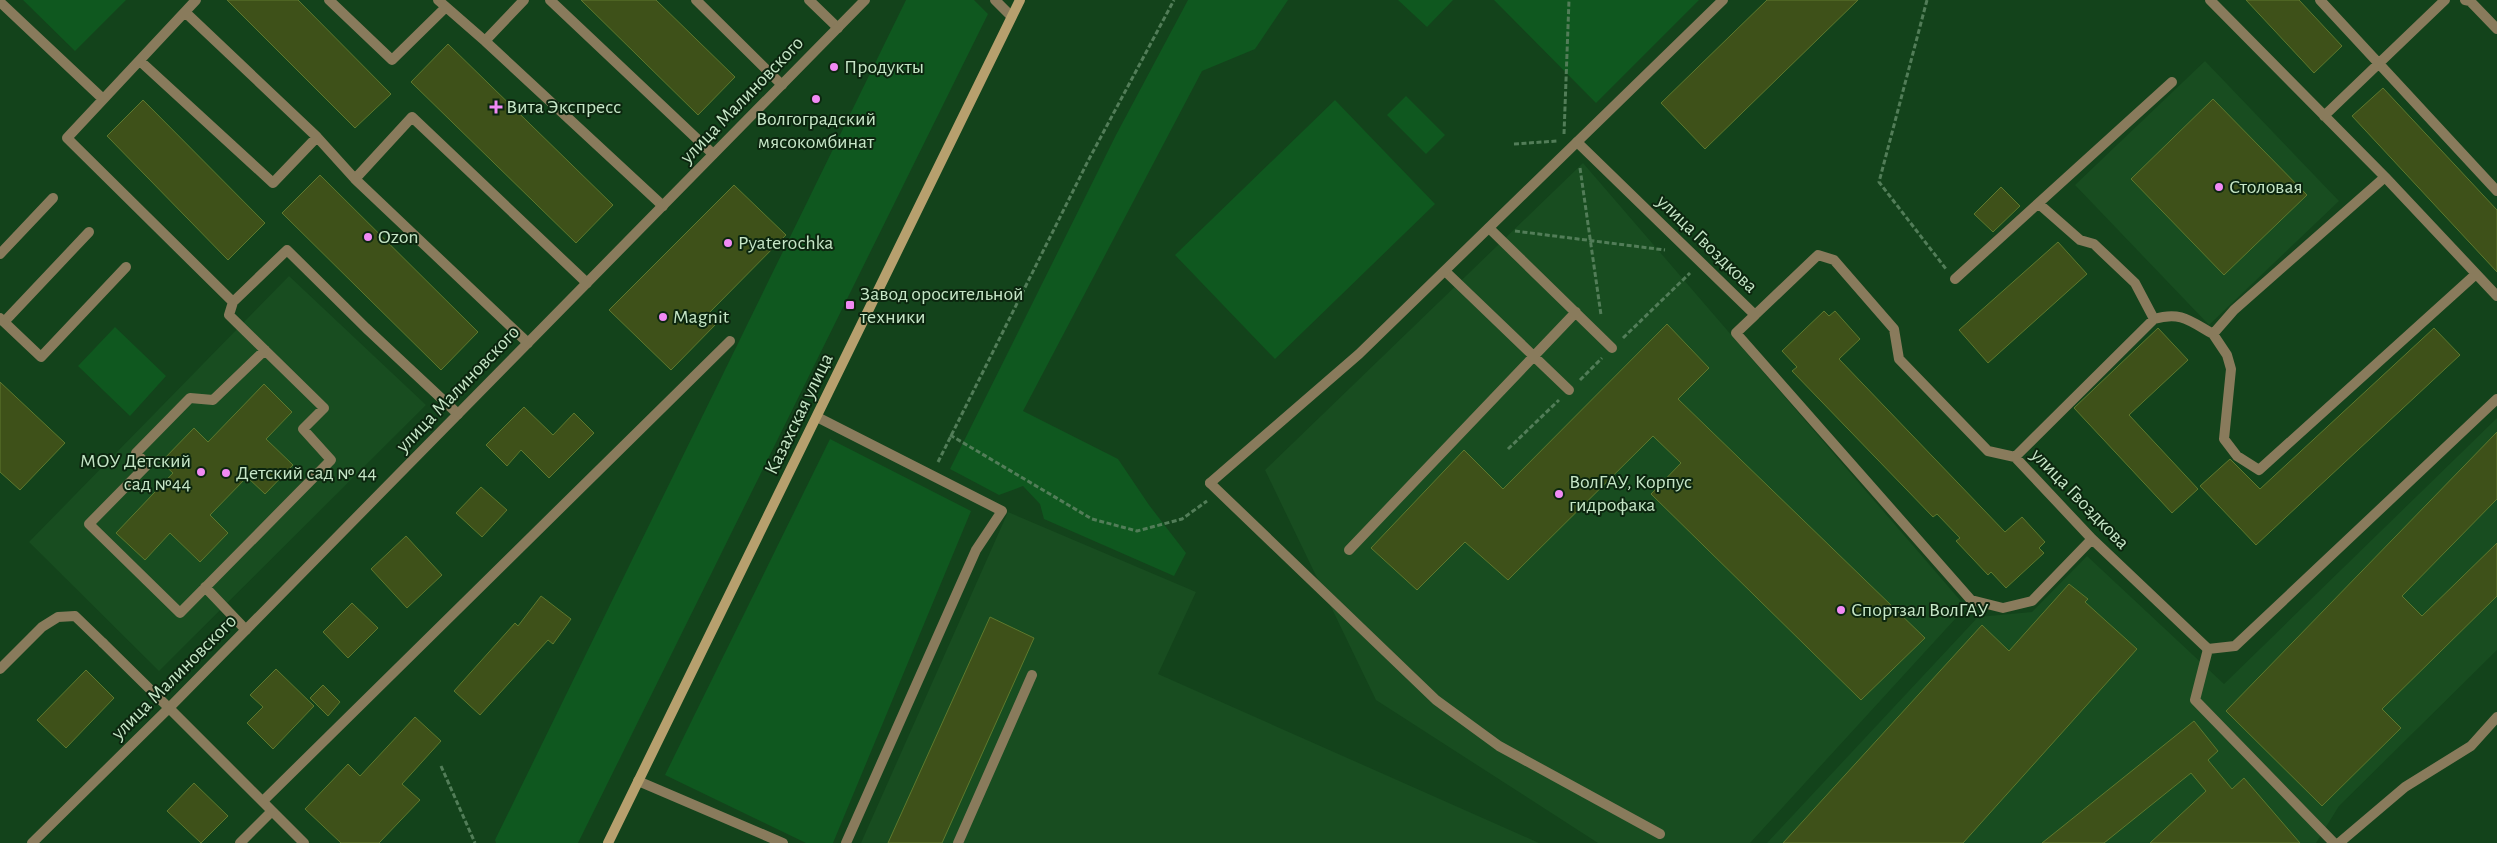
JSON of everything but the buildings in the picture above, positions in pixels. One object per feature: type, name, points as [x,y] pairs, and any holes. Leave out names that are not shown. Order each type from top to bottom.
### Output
[{"type":"main road","name":"Казахская улица","points":[[608,843],[1020,0]]},
{"type":"street","points":[[196,0],[67,138],[233,302]]},
{"type":"street","points":[[328,0],[392,60],[442,4],[485,41],[662,206]]},
{"type":"street","points":[[485,41],[524,0]]},
{"type":"street","points":[[550,0],[713,154]]},
{"type":"street","points":[[696,0],[782,85]]},
{"type":"street","points":[[809,0],[838,28]]},
{"type":"street","name":"улица Малиновского","points":[[32,843],[169,708],[865,0]]},
{"type":"street","points":[[995,0],[1011,16]]},
{"type":"street","points":[[1660,834],[1499,746],[1436,700],[1210,483],[1359,354],[1723,0]]},
{"type":"street","points":[[2210,0],[2385,177],[2476,274],[2495,290]]},
{"type":"street","points":[[2320,0],[2497,191]]},
{"type":"street","points":[[2324,116],[2445,0]]},
{"type":"street","points":[[2465,0],[2470,1],[2497,29]]},
{"type":"street","points":[[0,2],[103,100]]},
{"type":"street","points":[[185,12],[317,137],[355,179],[528,343]]},
{"type":"street","points":[[140,61],[272,183],[317,137]]},
{"type":"street","points":[[1954,280],[2172,82]]},
{"type":"street","points":[[355,179],[412,117],[587,283]]},
{"type":"street","name":"улица Гвоздкова","points":[[1577,142],[1755,315],[1818,255],[1834,260],[1894,329],[1900,359],[1988,451],[2015,457],[2092,538],[2208,649]]},
{"type":"street","points":[[2213,334],[2234,310],[2385,177]]},
{"type":"street","points":[[0,254],[53,198]]},
{"type":"street","points":[[2039,204],[2080,240],[2094,244],[2134,283],[2154,319]]},
{"type":"street","points":[[1489,228],[1612,348]]},
{"type":"street","points":[[89,232],[2,320],[41,357],[126,267]]},
{"type":"street","points":[[265,350],[213,400],[190,398],[136,453],[147,465],[89,524],[180,613],[331,460],[302,429],[324,408],[265,350],[229,315],[233,302],[287,250],[366,328],[458,414]]},
{"type":"street","points":[[1445,271],[1570,390]]},
{"type":"street","points":[[2015,457],[2154,319],[2168,315],[2182,316],[2213,334],[2227,355],[2231,369],[2224,439],[2237,456],[2259,470],[2476,274]]},
{"type":"street","points":[[1349,550],[1576,312]]},
{"type":"street","points":[[1755,315],[1736,333],[1970,600],[2003,608],[2032,600],[2092,538]]},
{"type":"street","points":[[263,801],[730,341]]},
{"type":"street","points":[[2334,843],[2195,700],[2208,649],[2234,646],[2497,399]]},
{"type":"street","points":[[817,417],[1002,511],[976,550],[846,843]]},
{"type":"street","points":[[205,587],[246,630]]},
{"type":"street","points":[[0,670],[42,627],[58,617],[75,616],[304,843]]},
{"type":"street","points":[[958,843],[1032,676]]},
{"type":"street","points":[[2339,843],[2405,787],[2471,746],[2497,717]]},
{"type":"street","points":[[638,781],[783,843]]},
{"type":"street","points":[[240,843],[272,811]]},
{"type":"path","points":[[932,475],[950,435],[1088,161],[1174,0]]},
{"type":"path","points":[[1564,136],[1569,0]]},
{"type":"path","points":[[1927,0],[1880,182],[1954,280]]},
{"type":"path","points":[[1577,142],[1604,340]]},
{"type":"path","points":[[1489,228],[1692,253]]},
{"type":"path","points":[[950,435],[1092,519],[1137,531],[1182,519],[1219,492]]},
{"type":"path","points":[[440,766],[475,843]]},
{"type":"shaded area","points":[[23,0],[126,0],[75,51]]},
{"type":"shaded area","points":[[906,0],[974,0],[988,14],[578,843],[496,843],[495,840]]},
{"type":"shaded area","points":[[1188,0],[1288,0],[1255,49],[1202,71],[1023,411],[1118,459],[1149,505],[1186,553],[1174,576],[1044,519],[1040,504],[1023,486],[999,495],[950,469],[1116,135]]},
{"type":"shaded area","points":[[1398,0],[1453,0],[1427,27]]},
{"type":"shaded area","points":[[1494,0],[1699,0],[1596,103]]},
{"type":"shaded area","points":[[2205,61],[2339,201],[2209,325],[2075,185]]},
{"type":"shaded area","points":[[1406,96],[1445,135],[1426,154],[1387,115]]},
{"type":"shaded area","points":[[1335,100],[1435,204],[1275,359],[1175,255]]},
{"type":"shaded area","points":[[1583,163],[1966,607],[1750,843],[1598,843],[1376,700],[1265,470]]},
{"type":"shaded area","name":"Детский сад № 44","points":[[289,276],[426,405],[159,671],[29,542]]},
{"type":"shaded area","points":[[115,327],[166,376],[130,416],[78,366]]},
{"type":"shaded area","points":[[2497,418],[2497,650],[2339,806],[2316,843],[1767,843],[1978,617],[2032,612],[2087,556],[2224,684]]},
{"type":"shaded area","points":[[830,439],[971,511],[833,843],[806,843],[665,775]]},
{"type":"shaded area","points":[[1008,512],[1196,592],[1158,674],[1539,843],[861,843]]},
{"type":"place","name":"Продукты","points":[[834,67]]},
{"type":"place","name":"Волгоградский мясокомбинат","points":[[816,99]]},
{"type":"place","name":"Вита Экспресс","points":[[496,107]]},
{"type":"place","name":"Столовая","points":[[2219,187]]},
{"type":"place","name":"Ozon","points":[[368,237]]},
{"type":"place","name":"Pyaterochka","points":[[728,243]]},
{"type":"place","name":"Завод оросительной техники","points":[[850,305]]},
{"type":"place","name":"Magnit","points":[[663,317]]},
{"type":"place","name":"МОУ Детский сад №44","points":[[201,472]]},
{"type":"place","name":"Детский сад № 44","points":[[226,473]]},
{"type":"place","name":"ВолГАУ, Корпус гидрофака","points":[[1559,494]]},
{"type":"place","name":"Спортзал ВолГАУ","points":[[1841,610]]}]
